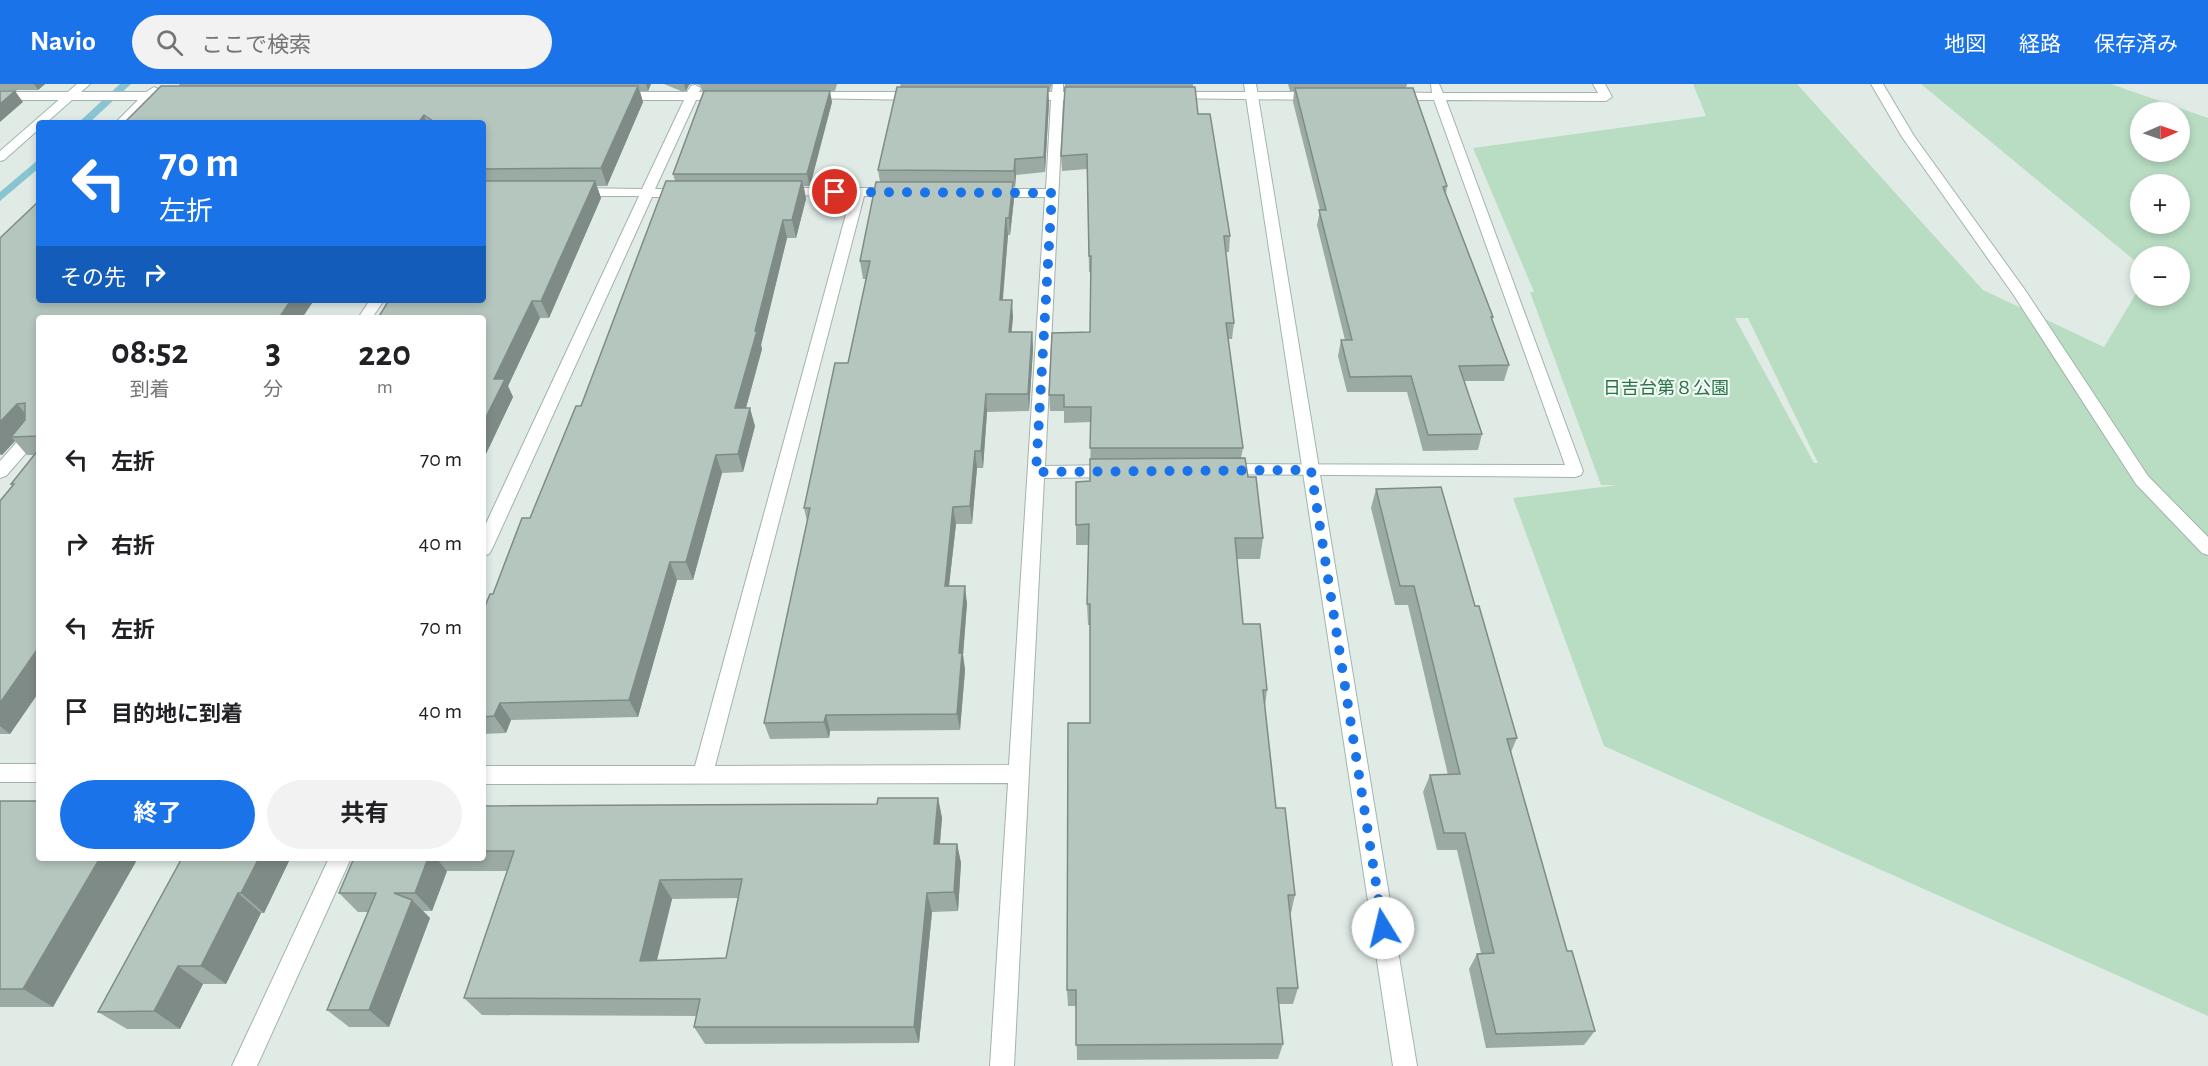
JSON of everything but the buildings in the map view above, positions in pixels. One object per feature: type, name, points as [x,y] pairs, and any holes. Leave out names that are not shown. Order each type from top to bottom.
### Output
[{"type":"street","points":[[42,120],[84,84]]},
{"type":"street","points":[[125,120],[162,84]]},
{"type":"street","points":[[1380,96],[1436,90],[1606,97],[1599,84]]},
{"type":"street","points":[[1877,84],[1908,137],[2020,293],[2142,480],[2208,548]]},
{"type":"street","points":[[486,543],[695,90]]},
{"type":"street","points":[[609,96],[695,90],[739,96]]},
{"type":"street","points":[[1002,1066],[1058,90]]},
{"type":"street","points":[[1010,96],[1058,90],[1103,96]]},
{"type":"street","points":[[1251,90],[1405,1066]]},
{"type":"street","points":[[1160,96],[1251,90],[1334,96]]},
{"type":"street","points":[[1204,471],[1575,471],[1436,90]]},
{"type":"street","points":[[0,96],[185,96]]},
{"type":"street","points":[[798,96],[928,96]]},
{"type":"street","points":[[0,157],[36,126]]},
{"type":"street","points":[[565,192],[694,193]]},
{"type":"street","points":[[765,192],[915,192]]},
{"type":"street","points":[[704,774],[859,192]]},
{"type":"street","points":[[972,193],[1052,193]]},
{"type":"street","points":[[0,472],[36,431]]},
{"type":"street","points":[[1036,472],[1132,471]]},
{"type":"street","points":[[0,773],[36,773]]},
{"type":"street","points":[[486,775],[1018,774]]},
{"type":"street","points":[[244,1066],[339,861]]},
{"type":"green space","name":"日吉台第８公園","points":[[1693,84],[1797,84],[1983,290],[2104,347],[2130,304],[2130,306],[2190,306],[2190,246],[2130,246],[2130,257],[1921,84],[2111,84],[2162,102],[2130,102],[2130,162],[2190,162],[2190,112],[2208,118],[2208,1016],[1604,746],[1513,498],[1618,485],[1601,485],[1530,292],[1534,292],[1473,148],[1706,116]],"holes":[[[1735,318],[1748,318],[1818,463],[1814,463]]]},
{"type":"waterway","points":[[86,120],[126,84]]},
{"type":"waterway","points":[[0,198],[36,165]]},
{"type":"route","points":[[835,192],[1052,193],[1036,472],[1311,470],[1383,928]]}]
